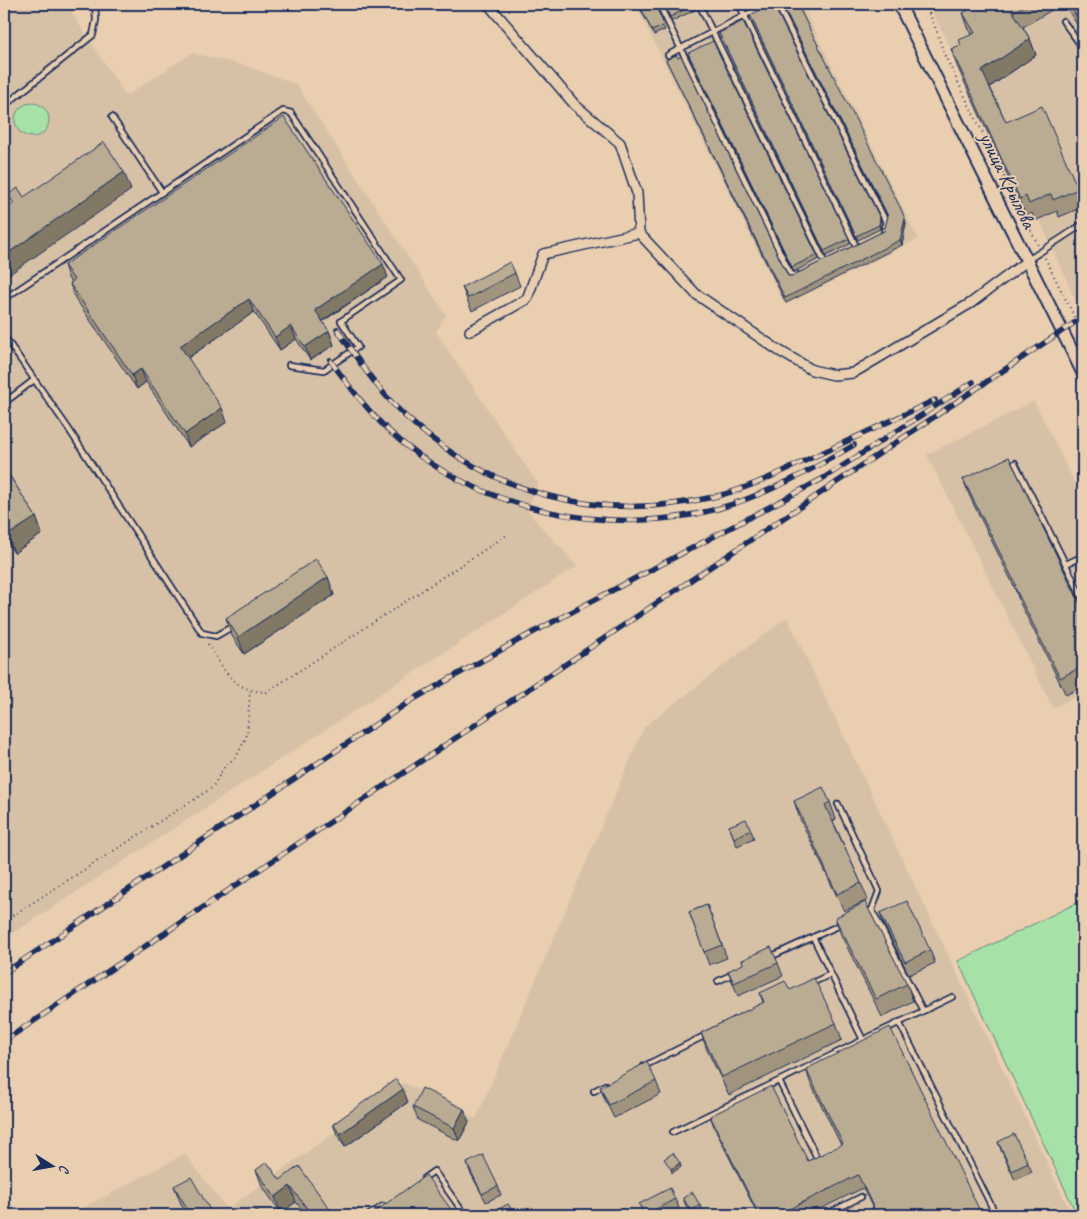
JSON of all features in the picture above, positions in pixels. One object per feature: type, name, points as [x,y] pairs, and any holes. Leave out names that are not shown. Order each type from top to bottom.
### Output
[{"type":"street","points":[[488,4],[575,105],[620,143],[637,193],[639,233],[696,294],[778,350],[812,370],[834,375],[853,374],[899,348],[971,302],[1027,261]]},
{"type":"street","name":"улица Крылова","points":[[899,4],[1083,373]]},
{"type":"street","points":[[470,331],[527,299],[544,254],[639,233]]},
{"type":"lane","points":[[4,106],[93,35],[96,20],[95,4]]},
{"type":"lane","points":[[659,4],[792,277],[800,273]]},
{"type":"lane","points":[[699,4],[824,262]]},
{"type":"lane","points":[[739,4],[856,246]]},
{"type":"lane","points":[[668,55],[768,4]]},
{"type":"lane","points":[[777,4],[886,222],[884,232],[877,236]]},
{"type":"lane","points":[[1063,21],[1083,48]]},
{"type":"lane","points":[[4,299],[283,111],[292,113],[401,280],[340,321],[358,347],[324,370],[289,365]]},
{"type":"lane","points":[[112,116],[162,192]]},
{"type":"lane","points":[[1027,261],[1083,224]]},
{"type":"lane","points":[[848,250],[863,243]]},
{"type":"lane","points":[[816,265],[832,258]]},
{"type":"lane","points":[[4,336],[202,633],[216,636],[240,621]]},
{"type":"lane","points":[[4,403],[34,380]]},
{"type":"lane","points":[[1015,463],[1083,599]]},
{"type":"lane","points":[[1066,564],[1083,556]]},
{"type":"lane","points":[[838,804],[879,891],[872,910],[855,918]]},
{"type":"lane","points":[[872,910],[924,1011]]},
{"type":"lane","points":[[761,961],[847,922]]},
{"type":"lane","points":[[813,937],[863,1040]]},
{"type":"lane","points":[[718,981],[744,969]]},
{"type":"lane","points":[[804,987],[831,974]]},
{"type":"lane","points":[[673,1132],[952,997]]},
{"type":"lane","points":[[899,1022],[996,1215]]},
{"type":"lane","points":[[638,1069],[708,1034]]},
{"type":"lane","points":[[779,1081],[820,1163]]},
{"type":"lane","points":[[594,1091],[611,1082]]},
{"type":"lane","points":[[418,1182],[434,1171],[465,1215]]},
{"type":"lane","points":[[825,1215],[861,1197]]},
{"type":"lane","points":[[369,1215],[386,1204]]},
{"type":"path","points":[[925,4],[944,54],[1083,334]]},
{"type":"path","points":[[202,633],[229,676],[250,691],[267,692],[506,535]]},
{"type":"path","points":[[4,921],[212,788],[225,766],[237,756],[247,735],[250,691]]},
{"type":"shaded area","points":[[4,4],[66,4],[126,96],[192,53],[243,65],[296,84],[446,315],[436,332],[538,484],[527,511],[577,566],[4,939]]},
{"type":"shaded area","points":[[635,4],[801,4],[918,239],[785,305]]},
{"type":"shaded area","points":[[928,4],[1083,4],[1083,317],[1034,208]]},
{"type":"shaded area","points":[[1034,401],[1083,500],[1083,693],[1053,708],[927,455]]},
{"type":"shaded area","points":[[787,617],[1072,1215],[70,1215],[185,1154],[227,1209],[404,1083],[476,1119],[644,727]]},
{"type":"green space","points":[[32,103],[44,108],[49,120],[44,132],[32,137],[20,132],[15,120],[20,108]]},
{"type":"green space","points":[[1083,900],[1083,1215],[1077,1215],[958,961]]},
{"type":"building","points":[[639,4],[655,4],[664,25],[652,31]]},
{"type":"building","points":[[664,4],[692,4],[693,5],[670,17]]},
{"type":"building","points":[[772,4],[880,218],[879,225],[856,236],[750,15]]},
{"type":"building","points":[[782,4],[797,4],[905,219],[900,240],[785,298],[666,60],[676,55],[678,58],[681,56],[788,276],[792,276],[884,231],[888,216]]},
{"type":"building","points":[[978,4],[1028,4],[1013,12],[1030,39],[982,71],[1006,122],[1042,106],[1078,189],[1053,200],[1051,194],[1029,204],[1026,196],[1020,199],[951,49],[961,45],[959,40],[975,33],[963,13]]},
{"type":"building","points":[[1069,4],[1083,4],[1083,27]]},
{"type":"building","points":[[743,21],[849,239],[824,251],[719,33]]},
{"type":"building","points":[[713,41],[817,255],[792,267],[688,53]]},
{"type":"building","points":[[284,117],[383,264],[315,310],[329,331],[305,347],[291,326],[275,337],[249,299],[180,346],[222,408],[185,434],[141,369],[132,375],[70,284],[74,280],[64,265]]},
{"type":"building","points":[[104,142],[124,172],[4,256],[4,210],[14,203],[8,195],[18,188],[24,197]]},
{"type":"building","points":[[510,262],[515,273],[468,298],[462,287]]},
{"type":"building","points":[[1009,457],[1083,610],[1083,666],[1060,678],[963,479]]},
{"type":"building","points":[[4,467],[36,517],[8,535],[4,529]]},
{"type":"building","points":[[316,559],[328,577],[238,637],[226,618]]},
{"type":"building","points":[[823,787],[830,802],[825,805],[861,883],[837,894],[794,801]]},
{"type":"building","points":[[746,819],[751,830],[734,838],[729,826]]},
{"type":"building","points":[[907,901],[930,950],[905,962],[880,913]]},
{"type":"building","points":[[865,902],[907,984],[876,999],[835,918]]},
{"type":"building","points":[[707,905],[722,945],[704,952],[689,912]]},
{"type":"building","points":[[771,947],[778,963],[734,983],[728,971],[743,964],[742,960]]},
{"type":"building","points":[[814,978],[836,1023],[722,1077],[701,1033],[764,1002],[760,993],[785,981],[790,990]]},
{"type":"building","points":[[890,1027],[982,1215],[877,1215],[858,1175],[777,1215],[759,1215],[710,1116],[771,1086],[808,1161],[843,1144],[806,1069]]},
{"type":"building","points":[[647,1062],[656,1081],[609,1105],[600,1087]]},
{"type":"building","points":[[396,1079],[403,1089],[340,1134],[333,1124]]},
{"type":"building","points":[[422,1088],[464,1109],[454,1128],[413,1107]]},
{"type":"building","points":[[1014,1134],[1028,1163],[1012,1171],[998,1142]]},
{"type":"building","points":[[673,1153],[680,1163],[671,1169],[664,1159]]},
{"type":"building","points":[[483,1155],[498,1186],[482,1194],[467,1163]]},
{"type":"building","points":[[267,1162],[280,1180],[299,1166],[334,1215],[312,1215],[290,1186],[275,1197],[256,1170]]},
{"type":"building","points":[[426,1175],[455,1215],[375,1215],[373,1213]]},
{"type":"building","points":[[191,1177],[213,1215],[191,1215],[174,1186]]},
{"type":"building","points":[[670,1188],[675,1199],[645,1215],[639,1204]]},
{"type":"building","points":[[692,1192],[700,1205],[691,1211],[683,1198]]},
{"type":"building","points":[[508,1204],[515,1215],[500,1215],[497,1210]]},
{"type":"building","points":[[257,1210],[261,1215],[250,1215]]},
{"type":"railway","points":[[4,1041],[1083,317]]},
{"type":"railway","points":[[337,329],[385,395],[404,415],[437,443],[473,465],[510,483],[548,496],[588,504],[629,506],[671,504],[726,494],[775,475],[935,400]]},
{"type":"railway","points":[[330,360],[388,430],[422,457],[459,480],[500,498],[543,510],[587,518],[631,520],[675,517],[717,509],[753,497],[787,482],[854,445]]},
{"type":"railway","points":[[4,973],[412,700],[517,641],[822,479],[973,382]]}]
